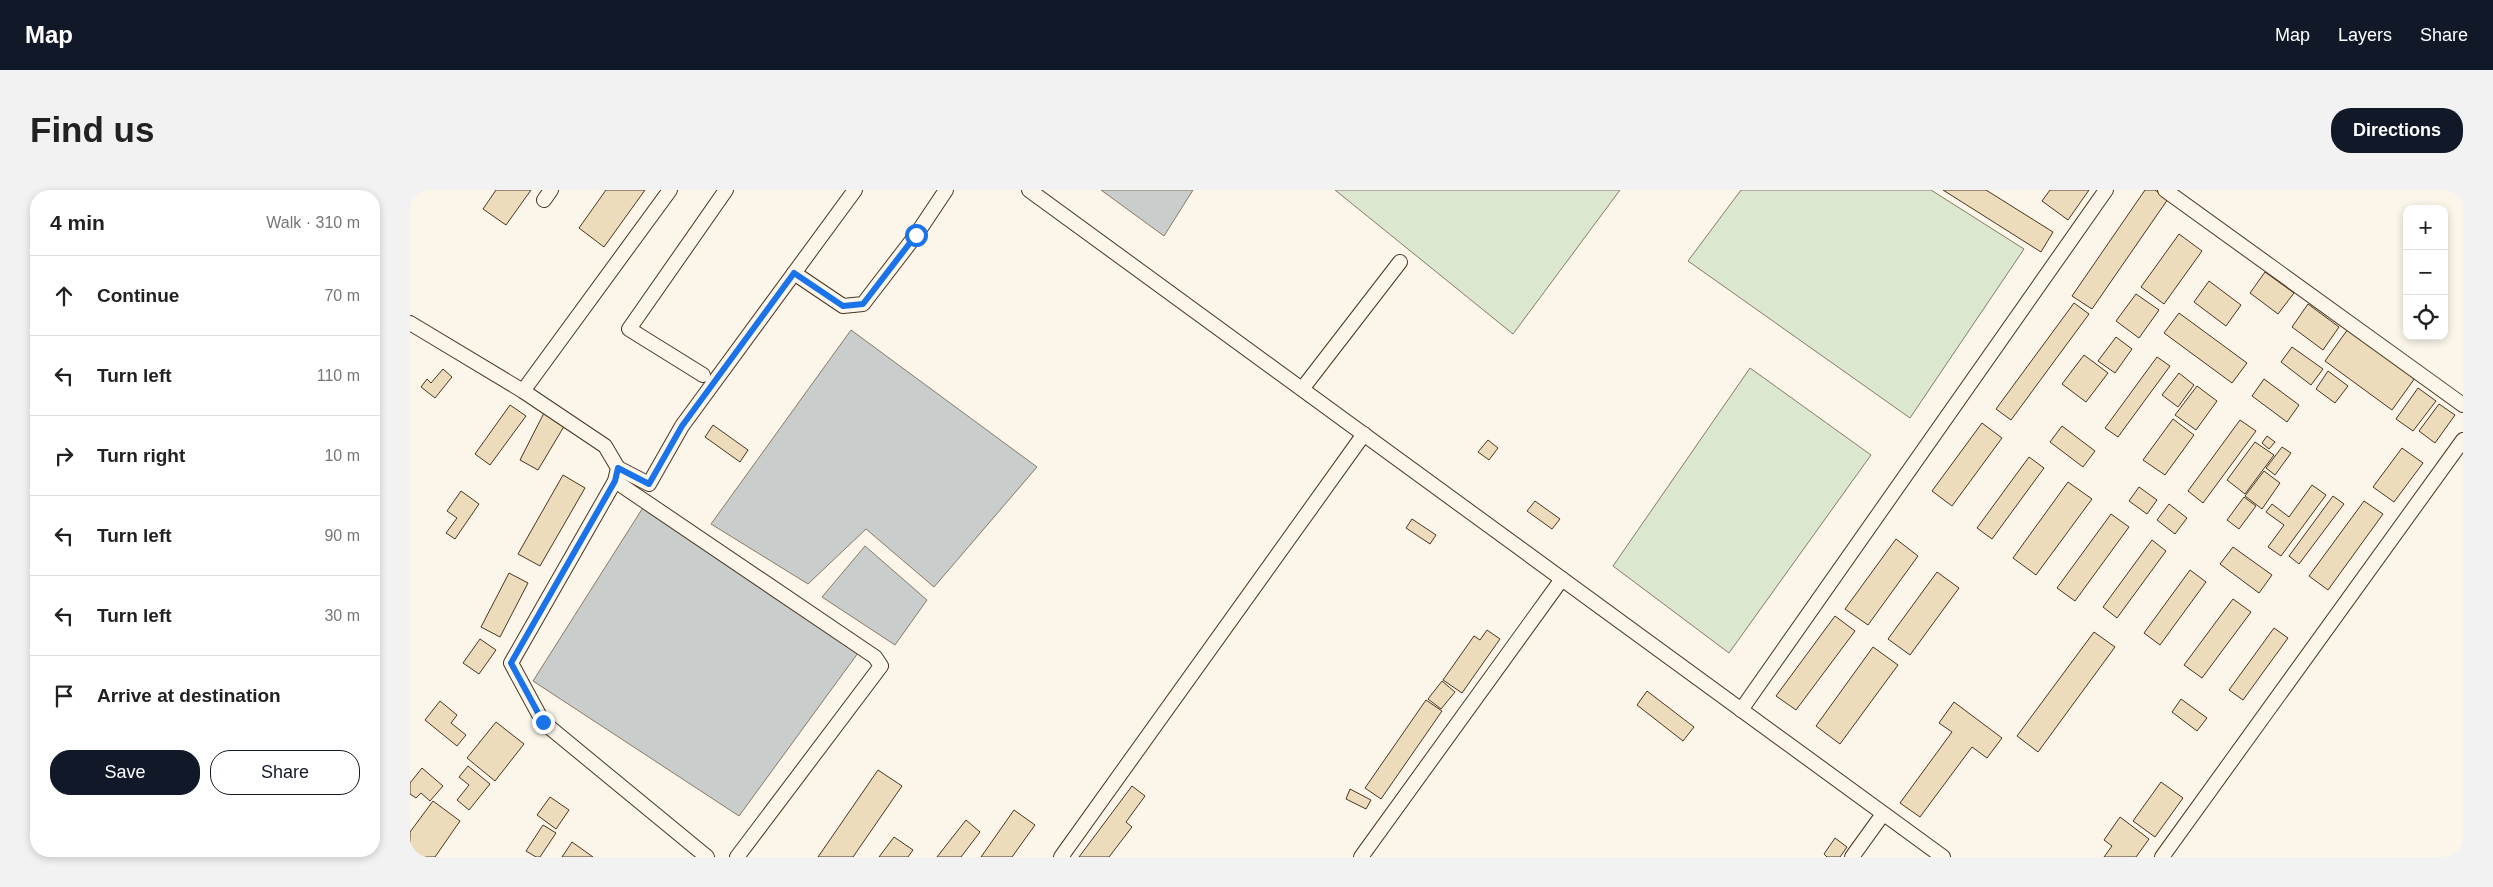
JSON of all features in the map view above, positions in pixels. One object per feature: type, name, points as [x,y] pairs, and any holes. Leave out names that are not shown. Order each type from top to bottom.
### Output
[{"type":"street","points":[[522,391],[670,190]]},
{"type":"street","points":[[703,375],[629,329],[726,190]]},
{"type":"street","points":[[617,475],[649,484],[682,426],[855,190]]},
{"type":"street","points":[[794,273],[843,306],[863,304],[916,235],[946,190]]},
{"type":"street","points":[[1029,190],[1943,857]]},
{"type":"street","points":[[1742,710],[2106,190]]},
{"type":"street","points":[[2165,190],[2463,405]]},
{"type":"street","points":[[1302,389],[1400,262]]},
{"type":"street","points":[[410,323],[522,391],[605,446],[617,475],[875,657],[881,666],[737,857]]},
{"type":"street","points":[[1062,857],[1364,434]]},
{"type":"street","points":[[2162,857],[2463,440]]},
{"type":"street","points":[[617,475],[511,663],[543,722],[708,857]]},
{"type":"street","points":[[1361,857],[1562,579]]},
{"type":"street","points":[[1852,857],[1883,814]]},
{"type":"green space","points":[[1335,190],[1620,190],[1513,334]]},
{"type":"green space","points":[[1741,190],[1931,190],[2024,249],[1910,418],[1688,261]]},
{"type":"green space","points":[[1750,368],[1871,455],[1729,653],[1613,566]]},
{"type":"shaded area","points":[[1101,190],[1193,190],[1164,236]]},
{"type":"shaded area","points":[[851,330],[1037,467],[934,587],[866,529],[808,584],[711,524]]},
{"type":"shaded area","points":[[644,506],[858,653],[739,816],[533,681]]},
{"type":"shaded area","points":[[865,546],[927,600],[895,645],[822,597]]},
{"type":"building","points":[[496,190],[531,190],[506,225],[483,209]]},
{"type":"building","points":[[606,190],[645,190],[604,247],[579,228]]},
{"type":"building","points":[[1943,190],[1986,190],[2053,232],[2041,252]]},
{"type":"building","points":[[2050,190],[2089,190],[2068,220],[2042,201]]},
{"type":"building","points":[[2145,190],[2155,190],[2168,199],[2092,309],[2072,296]]},
{"type":"building","points":[[2179,234],[2202,251],[2164,304],[2141,287]]},
{"type":"building","points":[[2265,272],[2294,293],[2278,314],[2250,293]]},
{"type":"building","points":[[2209,281],[2241,305],[2226,326],[2194,302]]},
{"type":"building","points":[[2136,294],[2159,310],[2139,338],[2116,321]]},
{"type":"building","points":[[2074,303],[2089,314],[2011,420],[1996,409]]},
{"type":"building","points":[[2308,304],[2339,327],[2323,350],[2292,327]]},
{"type":"building","points":[[2179,313],[2247,363],[2232,383],[2164,333]]},
{"type":"building","points":[[2348,329],[2415,378],[2392,410],[2325,361]]},
{"type":"building","points":[[2116,337],[2132,349],[2115,373],[2098,361]]},
{"type":"building","points":[[2292,347],[2323,369],[2311,385],[2281,362]]},
{"type":"building","points":[[2084,355],[2108,373],[2086,402],[2062,384]]},
{"type":"building","points":[[2157,357],[2170,366],[2118,437],[2105,428]]},
{"type":"building","points":[[443,369],[452,377],[435,398],[421,387],[427,379],[431,383]]},
{"type":"building","points":[[2328,371],[2348,386],[2335,403],[2316,389]]},
{"type":"building","points":[[2179,373],[2194,385],[2178,407],[2162,395]]},
{"type":"building","points":[[2264,379],[2299,405],[2287,422],[2252,396]]},
{"type":"building","points":[[2197,386],[2217,401],[2196,430],[2175,415]]},
{"type":"building","points":[[2418,388],[2436,401],[2413,431],[2396,419]]},
{"type":"building","points":[[2439,404],[2455,415],[2435,443],[2419,431]]},
{"type":"building","points":[[510,405],[526,416],[490,465],[475,454]]},
{"type":"building","points":[[545,411],[566,423],[538,470],[520,460]]},
{"type":"building","points":[[2173,419],[2194,435],[2165,475],[2143,460]]},
{"type":"building","points":[[2240,420],[2256,431],[2203,503],[2188,491]]},
{"type":"building","points":[[1982,423],[2002,438],[1952,506],[1932,491]]},
{"type":"building","points":[[713,425],[748,450],[740,462],[705,437]]},
{"type":"building","points":[[2062,426],[2095,451],[2083,467],[2050,442]]},
{"type":"building","points":[[2267,436],[2275,442],[2269,449],[2262,443]]},
{"type":"building","points":[[1488,440],[1498,448],[1489,460],[1478,452]]},
{"type":"building","points":[[2255,442],[2274,455],[2245,494],[2227,480]]},
{"type":"building","points":[[2282,447],[2291,453],[2275,475],[2266,468]]},
{"type":"building","points":[[2402,448],[2423,463],[2394,502],[2373,487]]},
{"type":"building","points":[[2029,457],[2044,468],[1992,539],[1977,528]]},
{"type":"building","points":[[2264,471],[2280,483],[2262,509],[2245,496]]},
{"type":"building","points":[[563,475],[585,488],[540,566],[518,554]]},
{"type":"building","points":[[2068,482],[2092,499],[2036,575],[2013,558]]},
{"type":"building","points":[[2312,485],[2326,495],[2281,556],[2268,547],[2284,525],[2266,512],[2272,504],[2289,517]]},
{"type":"building","points":[[2139,487],[2157,500],[2147,514],[2129,501]]},
{"type":"building","points":[[461,491],[479,504],[455,539],[446,533],[457,518],[447,511]]},
{"type":"building","points":[[2333,496],[2344,504],[2299,564],[2289,556]]},
{"type":"building","points":[[2244,497],[2256,506],[2239,529],[2227,520]]},
{"type":"building","points":[[1535,501],[1560,519],[1552,529],[1527,511]]},
{"type":"building","points":[[2364,501],[2383,514],[2328,590],[2309,576]]},
{"type":"building","points":[[2169,504],[2187,518],[2175,534],[2157,520]]},
{"type":"building","points":[[2111,514],[2129,527],[2075,601],[2057,588]]},
{"type":"building","points":[[1412,519],[1436,535],[1430,544],[1406,528]]},
{"type":"building","points":[[1896,539],[1918,556],[1868,625],[1845,609]]},
{"type":"building","points":[[2152,540],[2166,551],[2117,618],[2103,607]]},
{"type":"building","points":[[2233,547],[2272,575],[2259,593],[2220,564]]},
{"type":"building","points":[[2190,570],[2206,582],[2160,645],[2144,633]]},
{"type":"building","points":[[1937,572],[1959,588],[1910,655],[1888,639]]},
{"type":"building","points":[[509,573],[528,583],[500,637],[481,627]]},
{"type":"building","points":[[2233,599],[2251,612],[2202,678],[2184,665]]},
{"type":"building","points":[[1835,616],[1855,631],[1796,710],[1776,696]]},
{"type":"building","points":[[2274,628],[2288,638],[2243,700],[2229,690]]},
{"type":"building","points":[[1487,630],[1500,639],[1462,693],[1443,680],[1474,636],[1480,640]]},
{"type":"building","points":[[2094,632],[2115,647],[2038,752],[2017,736]]},
{"type":"building","points":[[480,639],[496,650],[479,674],[463,663]]},
{"type":"building","points":[[1873,647],[1898,665],[1840,744],[1816,726]]},
{"type":"building","points":[[1442,681],[1455,692],[1441,709],[1428,699]]},
{"type":"building","points":[[1647,691],[1694,727],[1683,741],[1637,705]]},
{"type":"building","points":[[2181,699],[2207,718],[2197,731],[2172,712]]},
{"type":"building","points":[[1426,700],[1442,711],[1381,799],[1365,788]]},
{"type":"building","points":[[440,701],[457,715],[451,723],[466,735],[457,746],[425,720]]},
{"type":"building","points":[[1954,702],[2002,738],[1987,758],[1972,747],[1920,817],[1900,803],[1952,732],[1939,723]]},
{"type":"building","points":[[496,722],[524,744],[495,781],[467,758]]},
{"type":"building","points":[[468,766],[490,784],[469,810],[457,800],[469,785],[459,777]]},
{"type":"building","points":[[422,768],[443,786],[430,801],[421,793],[416,798],[410,794],[410,783]]},
{"type":"building","points":[[878,770],[902,786],[853,857],[818,857]]},
{"type":"building","points":[[2161,782],[2183,798],[2155,837],[2133,821]]},
{"type":"building","points":[[1132,786],[1145,796],[1126,822],[1132,827],[1109,857],[1079,857]]},
{"type":"building","points":[[1350,789],[1371,800],[1366,809],[1346,799]]},
{"type":"building","points":[[550,797],[569,810],[556,829],[537,815]]},
{"type":"building","points":[[433,801],[460,821],[435,857],[416,857],[410,853],[410,832]]},
{"type":"building","points":[[1014,810],[1035,825],[1012,857],[981,857]]},
{"type":"building","points":[[2120,817],[2149,839],[2136,857],[2104,857],[2112,846],[2104,840]]},
{"type":"building","points":[[966,820],[980,832],[961,857],[937,857]]},
{"type":"building","points":[[543,825],[556,833],[540,857],[536,857],[526,851]]},
{"type":"building","points":[[894,837],[913,850],[908,857],[879,857]]},
{"type":"building","points":[[1835,838],[1847,847],[1840,857],[1827,857],[1824,854]]},
{"type":"building","points":[[572,842],[593,857],[562,857]]},
{"type":"route","points":[[543,722],[511,663],[615,481],[618,468],[649,484],[682,426],[794,273],[843,306],[863,304],[916,235]]}]
